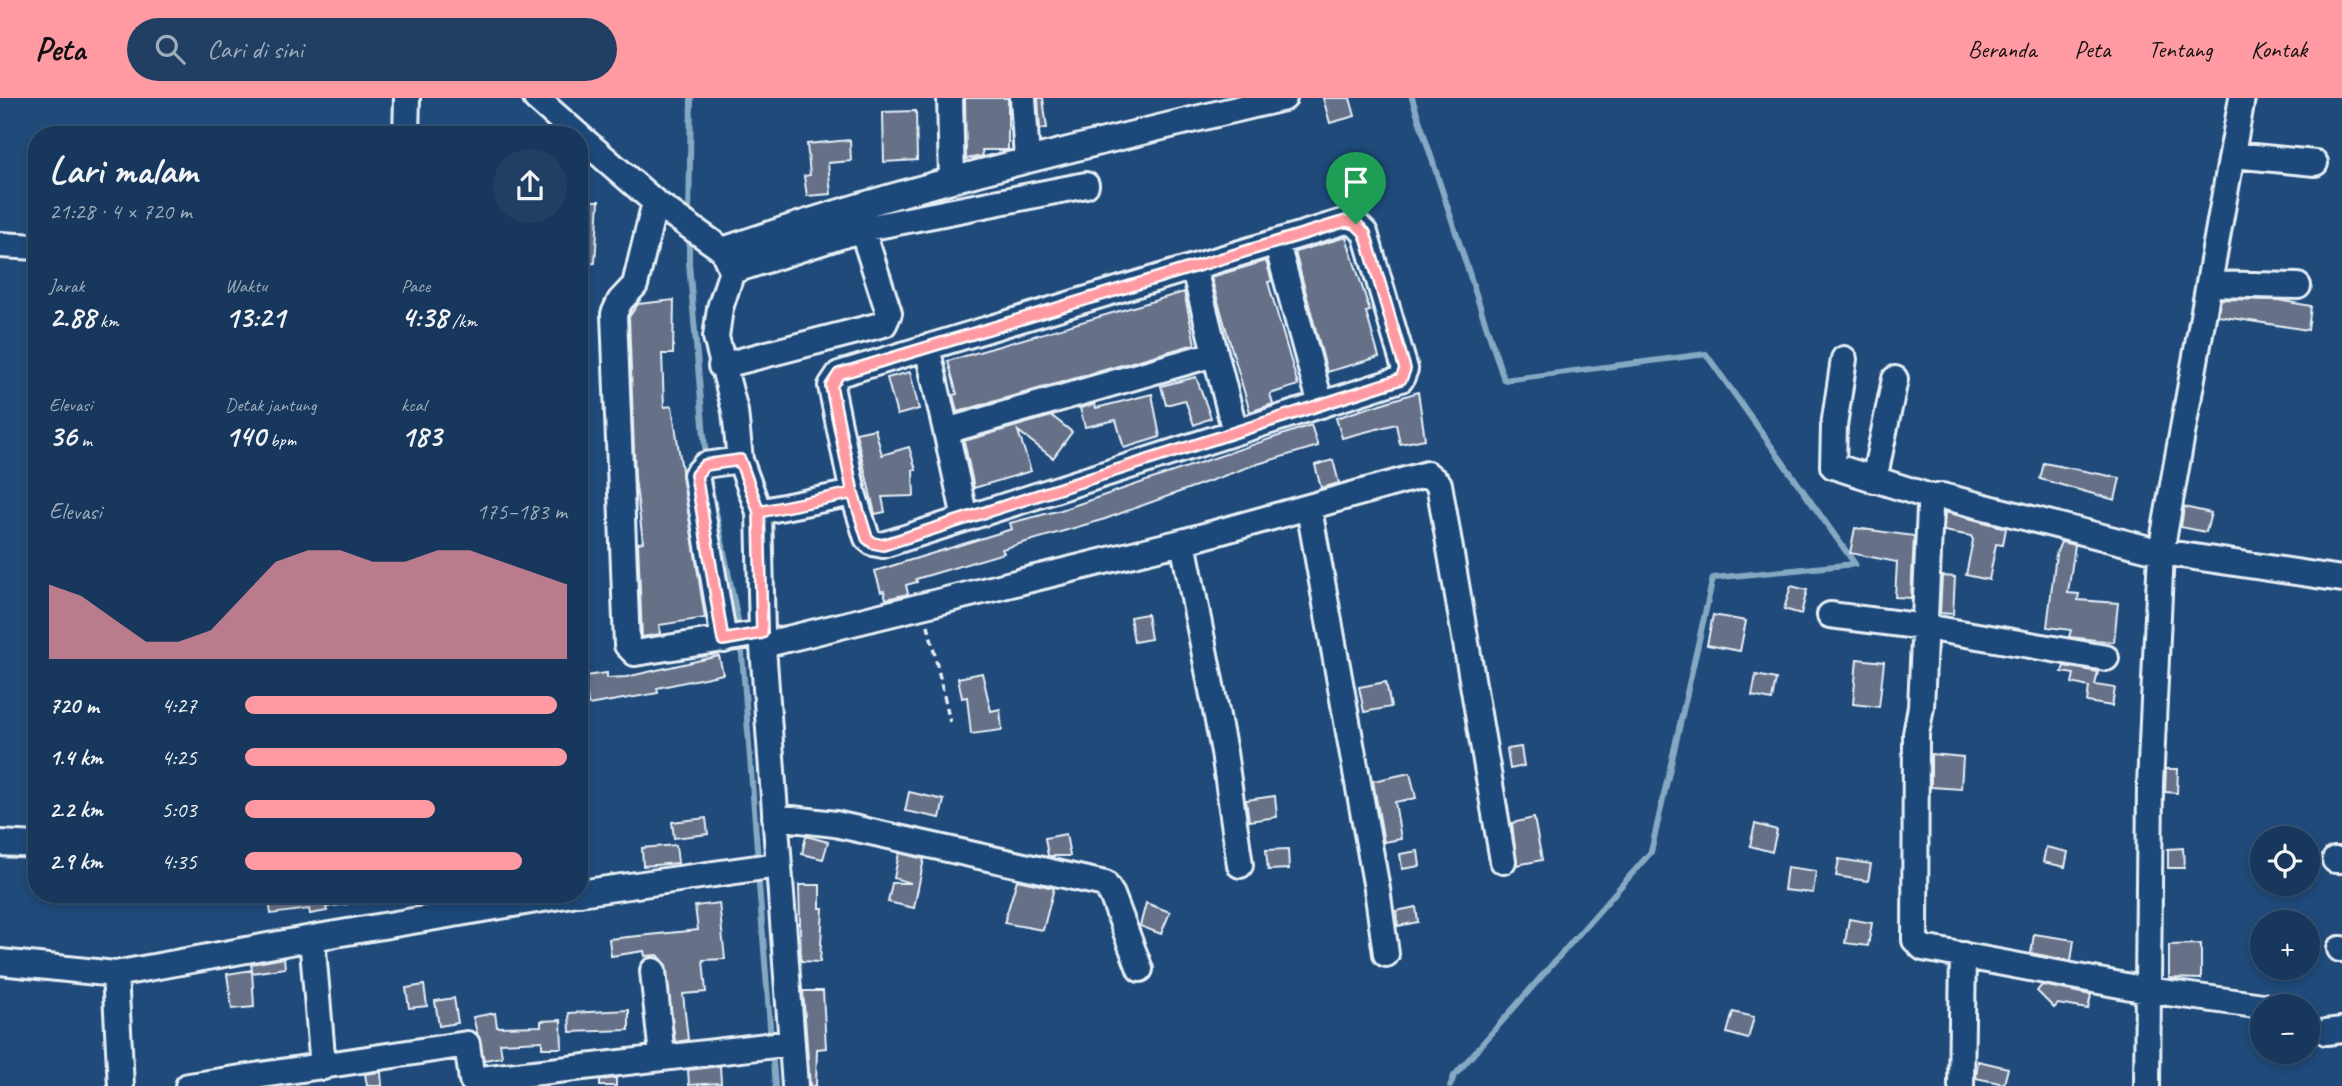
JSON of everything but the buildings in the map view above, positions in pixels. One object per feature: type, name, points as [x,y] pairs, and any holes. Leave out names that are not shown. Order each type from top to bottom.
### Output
[{"type":"street","points":[[406,126],[407,98]]},
{"type":"street","points":[[536,98],[569,126]]},
{"type":"street","points":[[950,98],[952,180]]},
{"type":"street","points":[[1023,98],[1027,159]]},
{"type":"street","points":[[721,253],[824,215],[1027,159],[1284,98]]},
{"type":"street","points":[[2147,1086],[2150,785],[2161,552],[2242,98]]},
{"type":"street","points":[[588,143],[656,202],[721,253],[862,229],[1086,185]]},
{"type":"street","points":[[2233,155],[2315,163]]},
{"type":"street","points":[[656,202],[635,285],[620,301],[614,314],[627,645],[635,653],[746,639],[924,606],[1309,509],[1427,474],[1436,478],[1503,862]]},
{"type":"street","points":[[1346,221],[1356,224],[1365,233],[1405,369],[1401,379],[883,545],[873,543],[864,531],[853,493],[831,386],[839,374],[1194,269],[1346,221]]},
{"type":"street","points":[[721,366],[884,324],[889,313],[862,229]]},
{"type":"street","points":[[1277,244],[1321,405]]},
{"type":"street","points":[[0,245],[28,247]]},
{"type":"street","points":[[721,253],[716,337],[721,366],[735,411],[724,462],[759,512],[746,639]]},
{"type":"street","points":[[1194,269],[1236,432]]},
{"type":"street","points":[[2209,284],[2298,286]]},
{"type":"street","points":[[928,347],[965,518]]},
{"type":"street","points":[[946,431],[1214,354]]},
{"type":"street","points":[[1844,359],[1833,426],[1832,462],[1836,468],[1934,498],[1942,496],[1987,506],[2161,552],[2342,579]]},
{"type":"street","points":[[1874,480],[1895,379]]},
{"type":"street","points":[[724,462],[696,478],[746,639],[775,817],[762,867],[773,1045],[796,1086]]},
{"type":"street","points":[[759,512],[853,493]]},
{"type":"street","points":[[1934,498],[1930,508],[1925,627],[1916,734],[1915,940],[1923,948],[2147,990],[2250,1004]]},
{"type":"street","points":[[1309,509],[1377,889],[1386,954]]},
{"type":"street","points":[[1183,542],[1224,752],[1240,865]]},
{"type":"street","points":[[1829,615],[1925,627],[2106,658]]},
{"type":"street","points":[[775,817],[859,829],[1105,884],[1112,895],[1140,969]]},
{"type":"street","points":[[0,843],[28,845]]},
{"type":"street","points":[[588,892],[762,867]]},
{"type":"street","points":[[0,962],[115,974],[519,903]]},
{"type":"street","points":[[312,938],[323,1067]]},
{"type":"street","points":[[1961,1086],[1963,955]]},
{"type":"street","points":[[653,971],[662,1056]]},
{"type":"street","points":[[115,974],[121,1086]]},
{"type":"street","points":[[188,1086],[467,1044],[472,1080],[773,1045]]},
{"type":"path","points":[[924,606],[950,722]]},
{"type":"waterway","points":[[689,218],[691,98]]},
{"type":"waterway","points":[[1412,98],[1504,380],[1706,354],[1855,564],[1713,578],[1651,852],[1454,1076],[1450,1086]]},
{"type":"waterway","points":[[689,232],[689,263],[706,459]]},
{"type":"waterway","points":[[708,473],[740,630]]},
{"type":"waterway","points":[[741,641],[758,861]]},
{"type":"waterway","points":[[758,872],[771,1039]]},
{"type":"waterway","points":[[772,1050],[775,1086]]},
{"type":"route","points":[[1356,224],[1346,221],[839,374],[831,386],[853,493],[759,512],[740,460],[705,465],[696,475],[723,640],[762,633],[759,512],[853,493],[867,538],[873,543],[883,545],[1401,379],[1405,369],[1365,233],[1356,224]]}]
